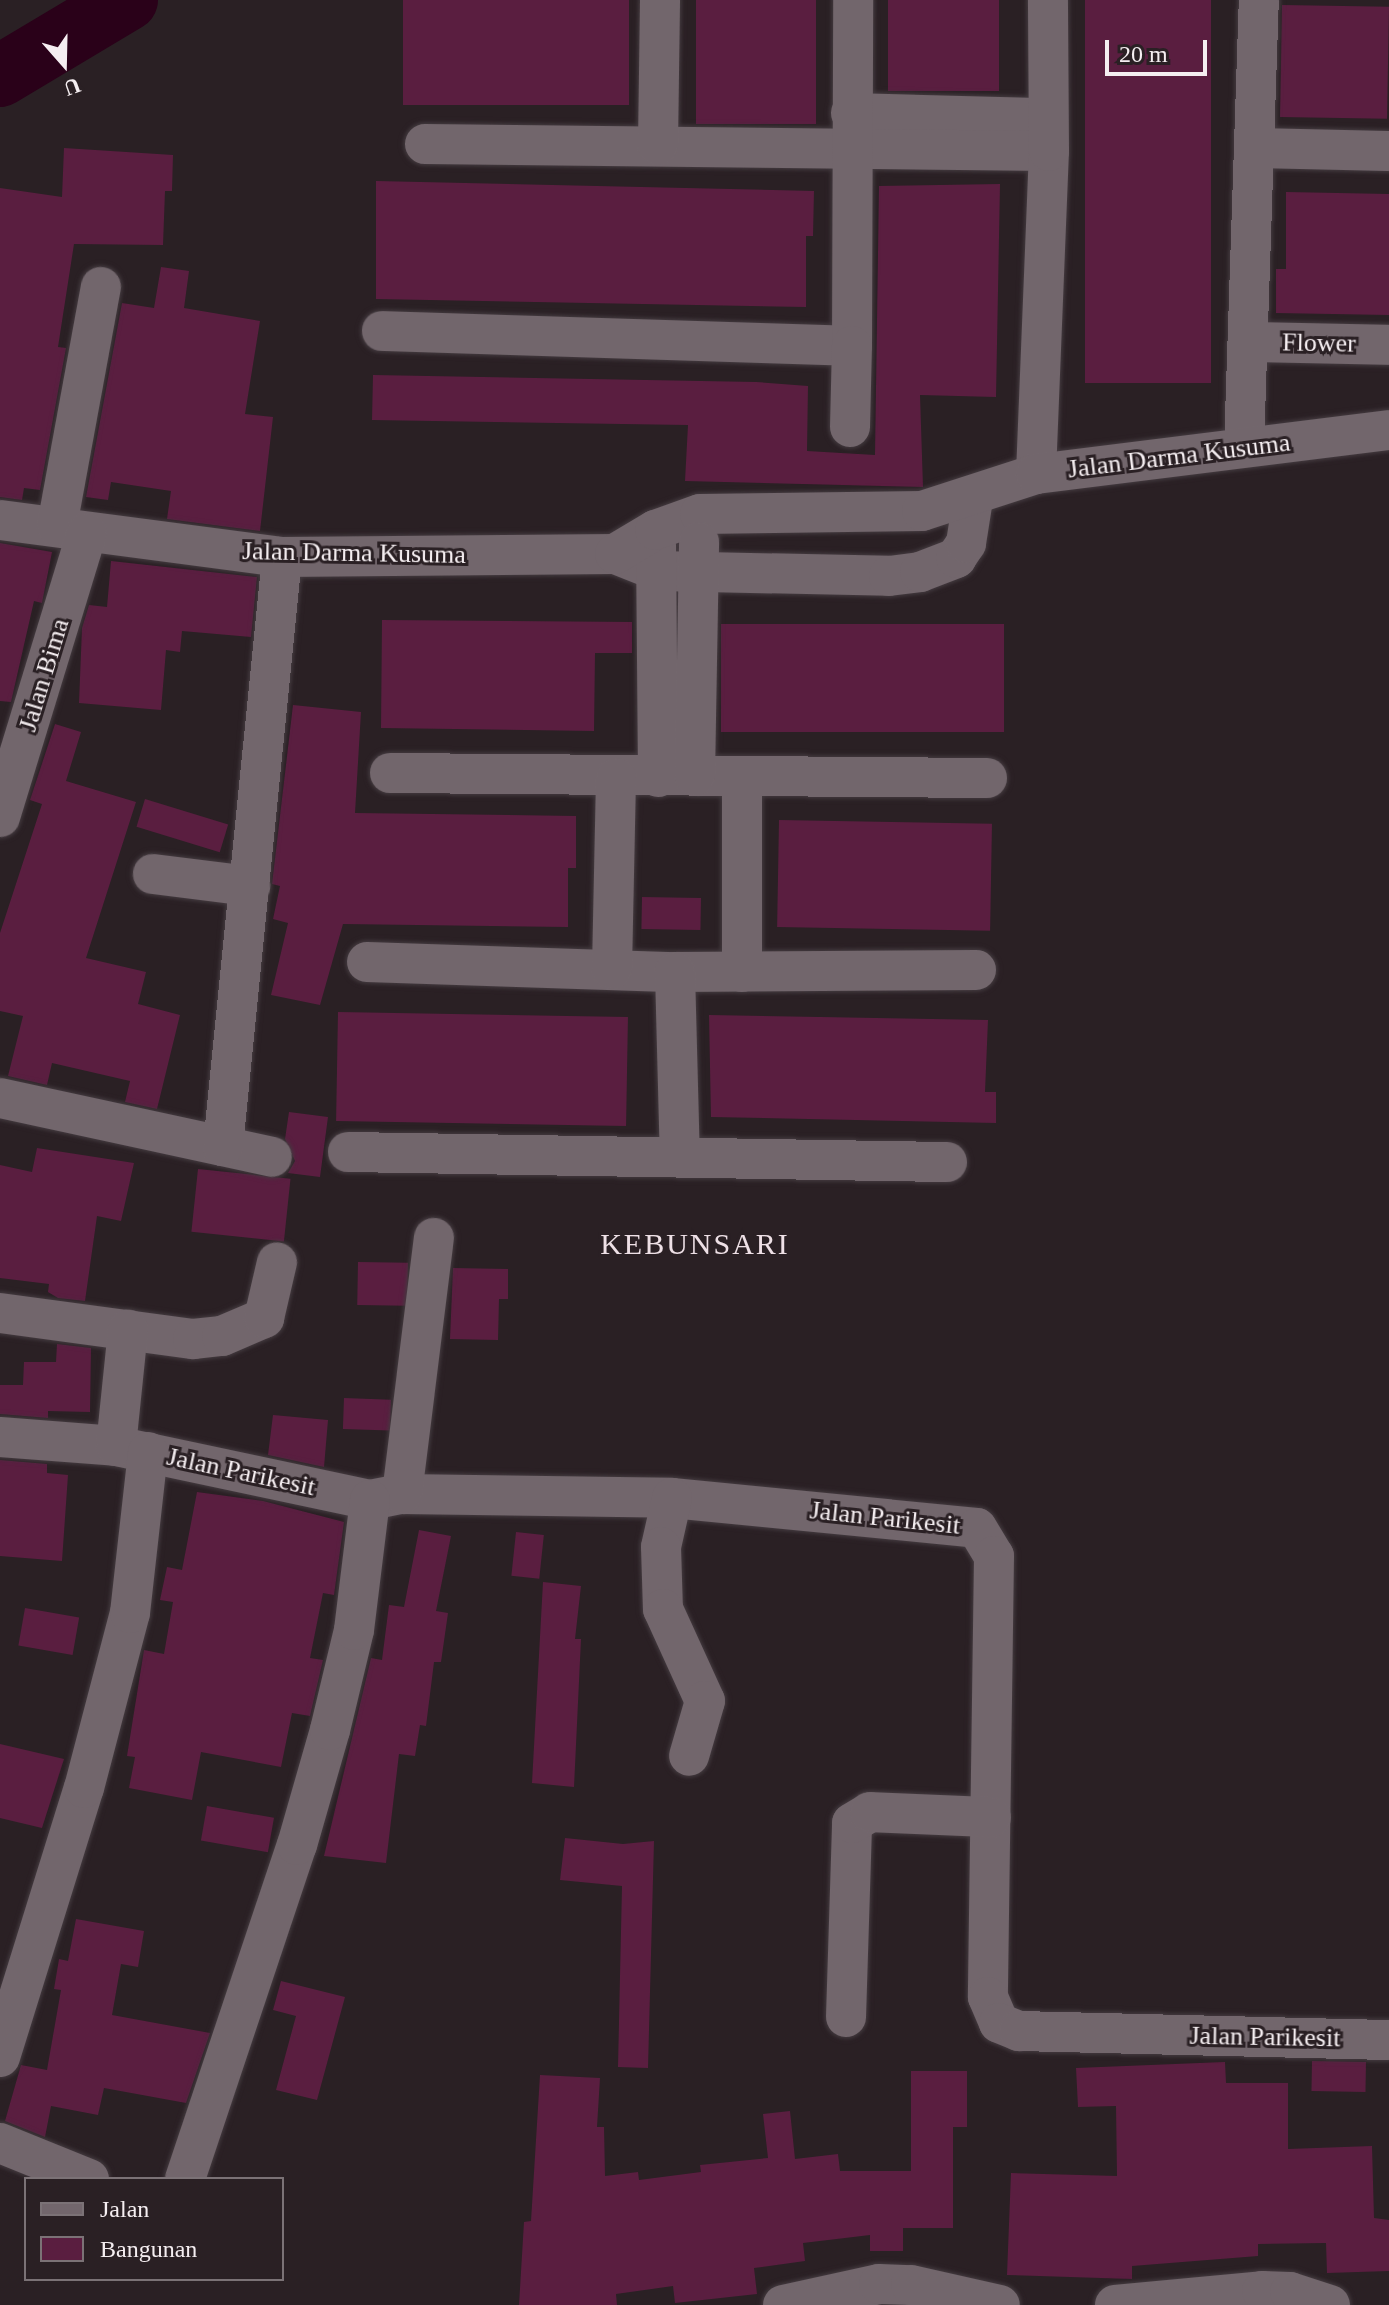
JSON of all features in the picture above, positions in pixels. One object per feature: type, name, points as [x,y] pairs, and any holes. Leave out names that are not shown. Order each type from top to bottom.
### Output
[{"type":"street","points":[[658,145],[660,0]]},
{"type":"street","points":[[850,427],[853,0]]},
{"type":"street","points":[[1036,474],[1048,134],[1048,0]]},
{"type":"street","points":[[1244,447],[1259,0]]},
{"type":"street","points":[[425,144],[658,145],[851,131],[1048,134]]},
{"type":"street","points":[[1255,148],[1389,151]]},
{"type":"street","name":"Jalan Bima","points":[[0,817],[72,530],[101,287]]},
{"type":"street","points":[[382,331],[852,346]]},
{"type":"street","name":"Flower","points":[[1249,342],[1389,345]]},
{"type":"street","name":"Jalan Darma Kusuma","points":[[615,554],[655,530],[700,514],[922,511],[973,499],[1036,474],[1389,430]]},
{"type":"street","name":"Jalan Darma Kusuma","points":[[0,520],[282,557],[615,554],[658,571],[699,569],[889,576],[920,572],[956,558],[966,543],[973,499]]},
{"type":"street","points":[[676,776],[699,569],[700,514]]},
{"type":"street","points":[[655,530],[676,776]]},
{"type":"street","points":[[223,1146],[282,557]]},
{"type":"street","points":[[390,773],[616,778],[987,778]]},
{"type":"street","points":[[742,777],[742,972]]},
{"type":"street","points":[[612,969],[616,778]]},
{"type":"street","points":[[153,874],[250,886]]},
{"type":"street","points":[[367,962],[675,972],[976,970]]},
{"type":"street","points":[[675,972],[680,1157]]},
{"type":"street","points":[[0,1098],[272,1157]]},
{"type":"street","points":[[348,1152],[947,1162]]},
{"type":"street","points":[[186,2177],[288,1874],[330,1730],[386,1497],[434,1238]]},
{"type":"street","points":[[0,1313],[193,1339],[264,1318],[277,1262]]},
{"type":"street","points":[[0,2057],[84,1788],[130,1613],[132,1449],[128,1330]]},
{"type":"street","name":"Jalan Parikesit","points":[[0,1437],[132,1449],[386,1497],[672,1498],[977,1528],[994,1556],[990,2011],[1011,2029],[1389,2040]]},
{"type":"street","points":[[672,1498],[661,1547],[663,1609],[705,1701],[689,1756]]},
{"type":"street","points":[[846,2017],[852,1823],[870,1812],[991,1817]]},
{"type":"street","points":[[0,2143],[84,2177]]},
{"type":"street","points":[[783,2305],[879,2284],[911,2285],[1000,2305]]},
{"type":"street","points":[[1115,2305],[1262,2291],[1290,2292],[1330,2305]]},
{"type":"building","points":[[403,0],[629,0],[629,105],[403,105]]},
{"type":"building","points":[[696,0],[816,0],[816,124],[696,124]]},
{"type":"building","points":[[888,0],[999,0],[999,91],[888,91]]},
{"type":"building","points":[[1085,0],[1211,0],[1211,383],[1085,383]]},
{"type":"building","points":[[1282,5],[1389,7],[1387,119],[1280,117]]},
{"type":"building","points":[[64,148],[173,155],[172,191],[165,191],[163,245],[74,244],[58,347],[66,348],[40,490],[24,488],[22,500],[0,497],[0,188],[62,197]]},
{"type":"building","points":[[376,181],[814,191],[813,236],[806,236],[806,307],[376,299]]},
{"type":"building","points":[[1000,184],[996,397],[920,395],[923,487],[685,481],[688,425],[372,420],[373,375],[756,382],[808,386],[807,451],[875,455],[879,186]]},
{"type":"building","points":[[1286,192],[1389,194],[1389,315],[1276,313],[1276,269],[1286,269]]},
{"type":"building","points":[[161,267],[189,271],[184,308],[260,321],[245,414],[273,417],[260,531],[167,519],[171,491],[111,482],[108,500],[86,497],[122,303],[154,308]]},
{"type":"building","points":[[0,543],[52,552],[42,603],[34,601],[11,702],[0,701]]},
{"type":"building","points":[[111,561],[257,577],[251,637],[182,631],[180,652],[166,650],[161,710],[79,703],[82,628],[89,605],[107,607]]},
{"type":"building","points":[[382,620],[632,622],[632,653],[595,653],[594,731],[381,728]]},
{"type":"building","points":[[721,624],[1004,624],[1004,732],[721,732]]},
{"type":"building","points":[[293,705],[361,712],[355,813],[576,816],[576,868],[568,868],[568,927],[343,924],[320,1005],[271,995],[288,923],[273,919],[280,886],[272,884]]},
{"type":"building","points":[[55,724],[81,732],[66,781],[136,802],[86,958],[146,972],[138,1004],[180,1015],[157,1109],[125,1102],[130,1081],[52,1063],[47,1085],[8,1076],[23,1016],[0,1011],[0,933],[42,804],[30,800]]},
{"type":"building","points":[[145,799],[228,824],[220,852],[137,827]]},
{"type":"building","points":[[779,820],[992,824],[990,931],[777,927]]},
{"type":"building","points":[[642,897],[701,898],[700,930],[641,929]]},
{"type":"building","points":[[338,1012],[628,1017],[626,1126],[336,1121]]},
{"type":"building","points":[[709,1015],[988,1020],[985,1092],[996,1092],[996,1123],[711,1117]]},
{"type":"building","points":[[289,1112],[328,1117],[320,1177],[288,1173],[295,1161],[285,1139]]},
{"type":"building","points":[[37,1148],[134,1163],[121,1221],[97,1216],[85,1301],[58,1298],[48,1292],[49,1284],[0,1278],[0,1165],[32,1172]]},
{"type":"building","points":[[198,1169],[290,1179],[284,1241],[191,1232]]},
{"type":"building","points":[[358,1262],[408,1263],[407,1306],[357,1305]]},
{"type":"building","points":[[453,1268],[508,1269],[508,1299],[499,1299],[498,1340],[450,1339]]},
{"type":"building","points":[[57,1344],[91,1348],[90,1412],[48,1411],[48,1418],[0,1414],[0,1385],[23,1385],[24,1362],[56,1362]]},
{"type":"building","points":[[344,1398],[391,1400],[390,1431],[343,1429]]},
{"type":"building","points":[[273,1415],[328,1420],[324,1467],[268,1455]]},
{"type":"building","points":[[0,1460],[47,1464],[47,1473],[68,1475],[62,1561],[0,1556]]},
{"type":"building","points":[[197,1492],[263,1501],[344,1522],[334,1595],[323,1593],[310,1658],[323,1660],[310,1716],[292,1713],[281,1767],[201,1752],[192,1800],[129,1788],[135,1757],[127,1756],[144,1650],[164,1654],[173,1602],[160,1600],[167,1567],[182,1570]]},
{"type":"building","points":[[419,1530],[451,1536],[436,1611],[448,1613],[441,1662],[434,1662],[426,1726],[420,1725],[415,1756],[399,1754],[386,1863],[324,1856],[371,1658],[382,1660],[389,1605],[404,1607]]},
{"type":"building","points":[[516,1532],[544,1535],[539,1579],[511,1576]]},
{"type":"building","points":[[543,1582],[581,1586],[575,1639],[581,1639],[574,1787],[532,1783]]},
{"type":"building","points":[[25,1608],[79,1618],[73,1655],[18,1645]]},
{"type":"building","points":[[0,1744],[64,1759],[42,1828],[0,1818]]},
{"type":"building","points":[[207,1806],[274,1818],[268,1852],[201,1840]]},
{"type":"building","points":[[565,1838],[623,1844],[654,1841],[648,2068],[618,2067],[622,1886],[560,1880]]},
{"type":"building","points":[[76,1919],[144,1931],[138,1967],[121,1964],[112,2015],[210,2033],[186,2103],[104,2088],[98,2115],[51,2106],[45,2137],[5,2121],[21,2065],[47,2070],[61,1990],[54,1989],[59,1959],[68,1961]]},
{"type":"building","points":[[281,1981],[345,1997],[317,2100],[276,2090],[296,2016],[273,2010]]},
{"type":"building","points":[[1312,2061],[1366,2062],[1365,2092],[1311,2091]]},
{"type":"building","points":[[1225,2062],[1226,2083],[1288,2083],[1288,2149],[1372,2146],[1374,2218],[1389,2220],[1389,2271],[1327,2273],[1326,2243],[1258,2244],[1258,2256],[1132,2266],[1132,2279],[1007,2275],[1011,2173],[1117,2176],[1116,2106],[1078,2107],[1076,2068]]},
{"type":"building","points":[[911,2071],[967,2071],[967,2127],[953,2127],[953,2228],[903,2228],[903,2251],[870,2251],[870,2235],[803,2243],[805,2261],[754,2268],[757,2294],[675,2303],[673,2286],[616,2294],[617,2305],[519,2305],[524,2222],[531,2221],[540,2075],[600,2078],[597,2127],[604,2127],[605,2176],[638,2172],[639,2180],[701,2172],[700,2165],[768,2158],[763,2114],[790,2111],[795,2159],[838,2154],[840,2171],[911,2171]]},
{"type":"waterway","points":[[0,76],[127,0]]},
{"type":"district","name":"KEBUNSARI","points":[[695,1244]]}]
